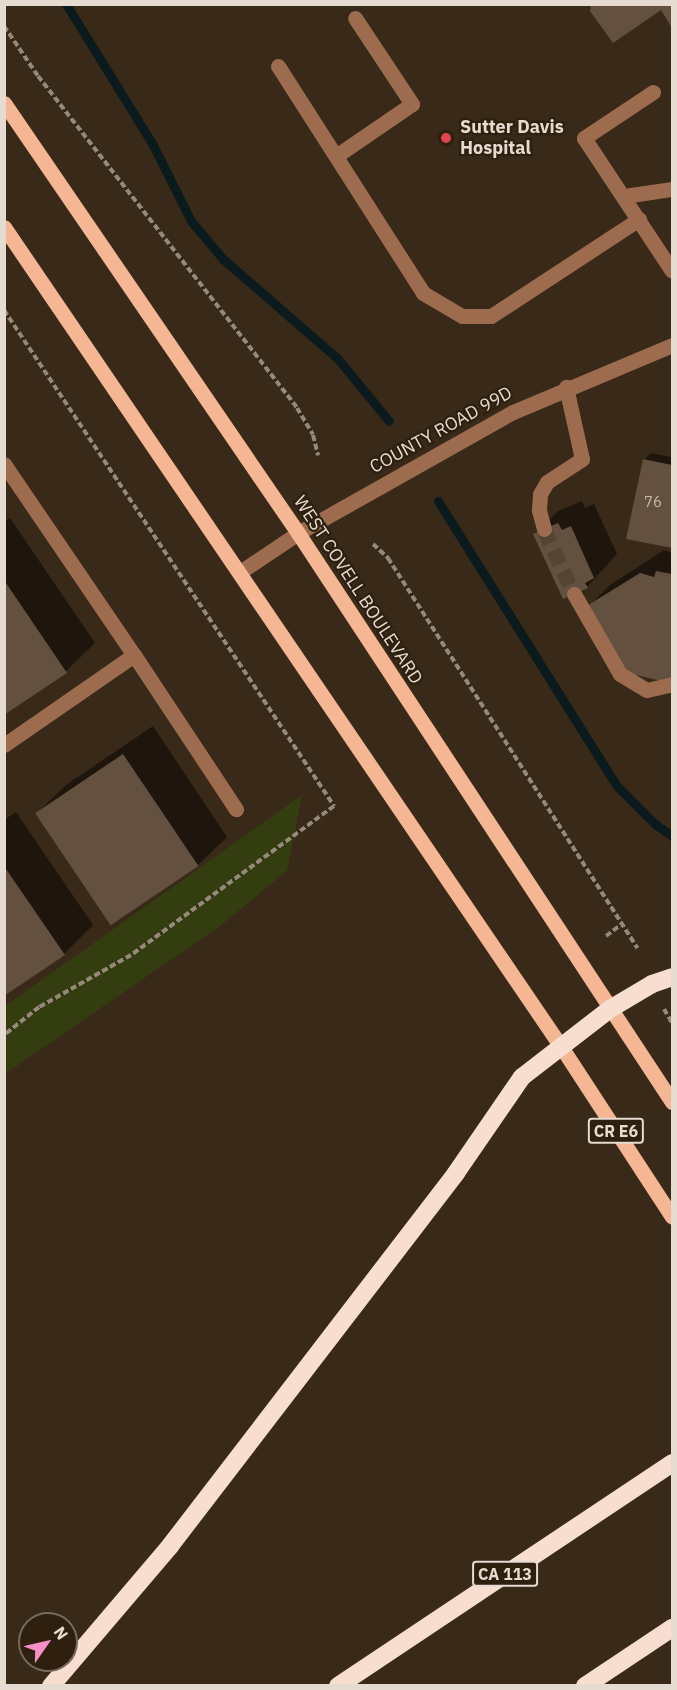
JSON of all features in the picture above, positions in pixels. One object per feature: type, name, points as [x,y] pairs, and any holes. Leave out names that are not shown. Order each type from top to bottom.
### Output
[{"type":"highway","points":[[51,1686],[177,1536],[448,1182],[522,1077],[560,1045],[610,1009],[672,977]]},
{"type":"highway","name":"CA 113","points":[[338,1686],[672,1463]]},
{"type":"highway","points":[[585,1686],[672,1628]]},
{"type":"main road","name":"WEST COVELL BOULEVARD","points":[[4,103],[298,534],[672,1102]]},
{"type":"main road","name":"CR E6","points":[[4,227],[560,1045],[672,1217]]},
{"type":"street","points":[[336,156],[412,104],[355,18]]},
{"type":"street","points":[[278,66],[423,293],[462,316],[490,316],[639,219]]},
{"type":"street","points":[[653,92],[584,138],[672,271]]},
{"type":"street","points":[[624,196],[672,189]]},
{"type":"street","name":"COUNTY ROAD 99D","points":[[240,572],[298,534],[463,440],[566,387],[672,345]]},
{"type":"street","points":[[544,529],[539,510],[540,494],[548,482],[582,459],[566,387]]},
{"type":"street","points":[[4,464],[236,809]]},
{"type":"street","points":[[574,594],[620,674],[647,690],[672,684]]},
{"type":"street","points":[[4,745],[134,655]]},
{"type":"path","points":[[4,26],[59,104],[297,408],[314,435],[318,455]]},
{"type":"path","points":[[373,544],[388,558],[637,948]]},
{"type":"path","points":[[606,936],[622,924]]},
{"type":"path","points":[[664,1009],[672,1023]]},
{"type":"green space","points":[[302,795],[287,871],[220,926],[5,1074],[5,1006]]},
{"type":"building","points":[[591,4],[672,4],[672,28],[661,10],[613,43],[590,11]]},
{"type":"building","points":[[643,459],[672,465],[672,548],[626,539]]},
{"type":"building","points":[[558,523],[562,530],[571,526],[594,578],[585,583],[588,588],[563,599],[533,534]]},
{"type":"building","points":[[656,571],[672,574],[672,676],[665,682],[628,673],[585,607],[640,573],[654,577]]},
{"type":"building","points":[[4,580],[67,673],[4,715]]},
{"type":"building","points":[[123,754],[198,866],[111,925],[35,813]]},
{"type":"building","points":[[4,866],[65,955],[4,996]]},
{"type":"waterway","points":[[66,4],[153,145],[191,221],[223,259],[338,359],[389,421]]},
{"type":"waterway","points":[[438,501],[616,785],[655,824],[672,836]]},
{"type":"tunnel","points":[[544,529],[574,594]]},
{"type":"place","name":"Sutter Davis Hospital","points":[[446,138]]}]
